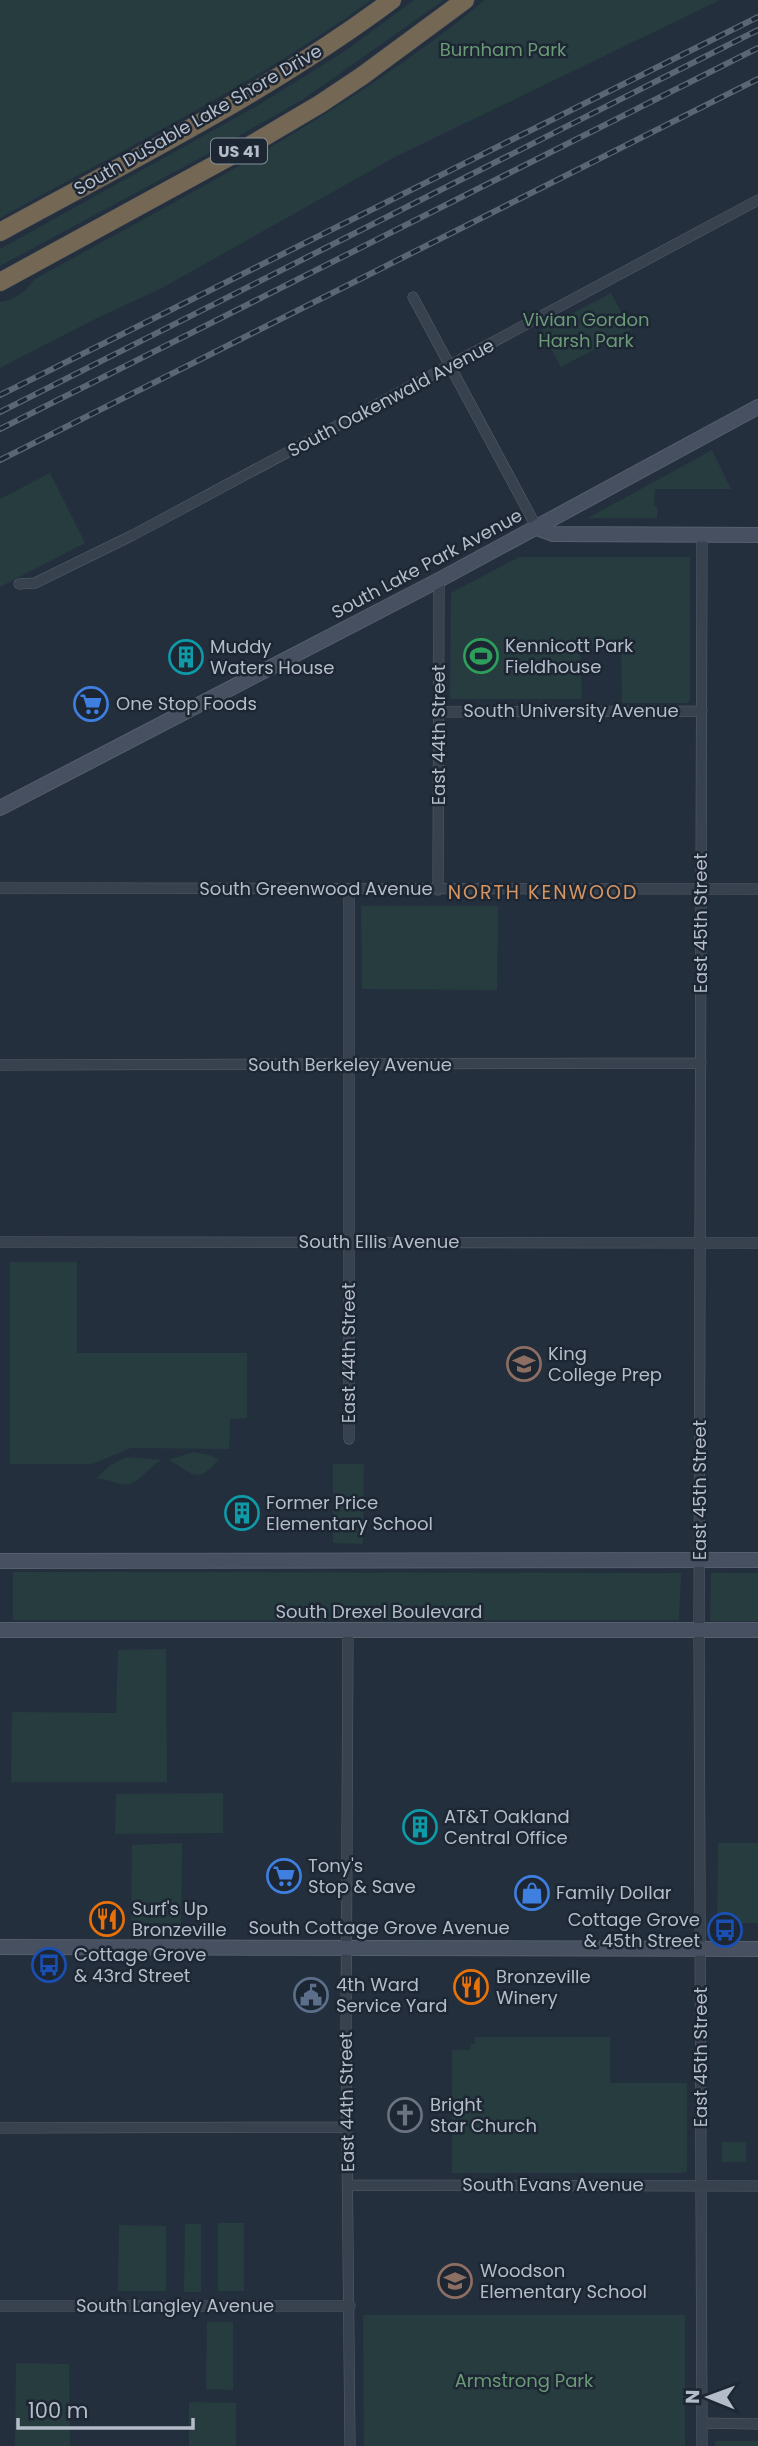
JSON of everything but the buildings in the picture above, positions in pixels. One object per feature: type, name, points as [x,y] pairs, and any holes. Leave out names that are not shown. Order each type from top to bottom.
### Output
[{"type":"highway","name":"South DuSable Lake Shore Drive","points":[[0,232],[250,94],[356,27],[392,0]]},
{"type":"highway","name":"US 41","points":[[0,282],[320,104],[465,0]]},
{"type":"street","name":"South Oakenwald Avenue","points":[[19,584],[35,583],[132,535],[758,200]]},
{"type":"street","points":[[413,297],[537,528],[554,534],[758,535]]},
{"type":"street","name":"South Lake Park Avenue","points":[[0,808],[439,580],[758,407]]},
{"type":"street","name":"East 45th Street","points":[[702,535],[699,1560],[702,2446]]},
{"type":"street","name":"East 44th Street","points":[[438,890],[439,580]]},
{"type":"street","name":"South University Avenue","points":[[440,712],[702,711]]},
{"type":"street","name":"South Greenwood Avenue","points":[[0,888],[758,889]]},
{"type":"street","name":"East 44th Street","points":[[349,890],[349,1439]]},
{"type":"street","name":"South Berkeley Avenue","points":[[0,1065],[701,1063]]},
{"type":"street","name":"South Ellis Avenue","points":[[0,1242],[758,1242]]},
{"type":"street","points":[[0,1561],[758,1560]]},
{"type":"street","name":"South Drexel Boulevard","points":[[0,1630],[758,1630]]},
{"type":"street","name":"East 44th Street","points":[[348,1632],[346,1947],[351,2446]]},
{"type":"street","name":"South Cottage Grove Avenue","points":[[0,1947],[758,1949]]},
{"type":"street","points":[[0,2128],[347,2127]]},
{"type":"street","name":"South Evans Avenue","points":[[348,2185],[758,2186]]},
{"type":"street","name":"South Langley Avenue","points":[[0,2306],[350,2306]]},
{"type":"street","points":[[702,2423],[758,2424]]},
{"type":"green space","points":[[0,0],[371,0],[282,60],[0,218]]},
{"type":"green space","points":[[414,0],[444,0],[302,100],[0,266],[0,249],[257,106],[345,51]]},
{"type":"green space","name":"Burnham Park","points":[[485,0],[720,0],[395,157],[162,288],[0,368],[0,302],[15,297],[35,279],[267,150],[379,79]]},
{"type":"green space","name":"Vivian Gordon Harsh Park","points":[[611,293],[631,330],[561,367],[541,330]]},
{"type":"green space","points":[[712,450],[731,489],[655,489],[654,506],[657,507],[657,518],[588,518]]},
{"type":"green space","points":[[50,473],[85,543],[0,587],[0,499]]},
{"type":"green space","points":[[519,557],[690,557],[690,700],[687,703],[622,703],[621,644],[580,645],[582,699],[450,699],[451,593]]},
{"type":"green space","points":[[361,906],[498,906],[497,990],[362,989]]},
{"type":"green space","points":[[10,1262],[77,1262],[77,1353],[247,1353],[247,1418],[230,1419],[229,1449],[131,1448],[92,1464],[10,1464]]},
{"type":"green space","points":[[193,1452],[219,1460],[205,1473],[195,1475],[169,1460]]},
{"type":"green space","points":[[126,1457],[162,1460],[130,1484],[96,1479],[109,1466]]},
{"type":"green space","points":[[333,1464],[364,1464],[363,1544],[333,1543]]},
{"type":"green space","points":[[13,1572],[681,1573],[679,1620],[13,1620]]},
{"type":"green space","points":[[711,1573],[758,1573],[758,1621],[710,1621]]},
{"type":"green space","points":[[166,1649],[167,1782],[11,1782],[12,1712],[116,1713],[118,1650]]},
{"type":"green space","points":[[223,1793],[223,1833],[115,1834],[116,1794]]},
{"type":"green space","points":[[182,1843],[181,1924],[131,1923],[132,1845]]},
{"type":"green space","points":[[718,1843],[758,1843],[758,1923],[717,1923]]},
{"type":"green space","points":[[475,2037],[610,2037],[610,2083],[687,2083],[687,2171],[452,2173],[452,2050],[470,2050],[471,2044],[475,2044]]},
{"type":"green space","points":[[722,2142],[746,2142],[746,2162],[722,2162]]},
{"type":"green space","points":[[218,2223],[244,2223],[244,2291],[218,2291]]},
{"type":"green space","points":[[185,2224],[201,2224],[201,2292],[184,2292]]},
{"type":"green space","points":[[119,2225],[166,2226],[166,2291],[118,2291]]},
{"type":"green space","name":"Armstrong Park","points":[[363,2315],[685,2315],[685,2446],[364,2446]]},
{"type":"green space","points":[[207,2322],[233,2322],[233,2390],[206,2389]]},
{"type":"green space","points":[[16,2363],[69,2364],[70,2446],[15,2446]]},
{"type":"green space","points":[[189,2402],[236,2403],[236,2446],[189,2446]]},
{"type":"green space","points":[[715,2441],[758,2441],[758,2446],[715,2446]]},
{"type":"railway","points":[[0,395],[758,17]]},
{"type":"railway","points":[[0,412],[758,30]]},
{"type":"railway","points":[[0,429],[758,48]]},
{"type":"railway","points":[[0,460],[758,79]]},
{"type":"place","name":"Kennicott Park Fieldhouse","points":[[481,656]]},
{"type":"place","name":"Muddy Waters House","points":[[186,657]]},
{"type":"place","name":"One Stop Foods","points":[[91,704]]},
{"type":"place","name":"King College Prep","points":[[524,1364]]},
{"type":"place","name":"Former Price Elementary School","points":[[242,1513]]},
{"type":"place","name":"AT&T Oakland Central Office","points":[[420,1827]]},
{"type":"place","name":"Tony's Stop & Save","points":[[284,1876]]},
{"type":"place","name":"Family Dollar","points":[[532,1893]]},
{"type":"place","name":"Surf's Up Bronzeville","points":[[107,1919]]},
{"type":"place","name":"Cottage Grove & 45th Street","points":[[725,1930]]},
{"type":"place","name":"Cottage Grove & 43rd Street","points":[[49,1965]]},
{"type":"place","name":"Bronzeville Winery","points":[[471,1987]]},
{"type":"place","name":"4th Ward Service Yard","points":[[311,1995]]},
{"type":"place","name":"Bright Star Church","points":[[405,2115]]},
{"type":"place","name":"Woodson Elementary School","points":[[455,2281]]},
{"type":"district","name":"NORTH KENWOOD","points":[[543,892]]}]
